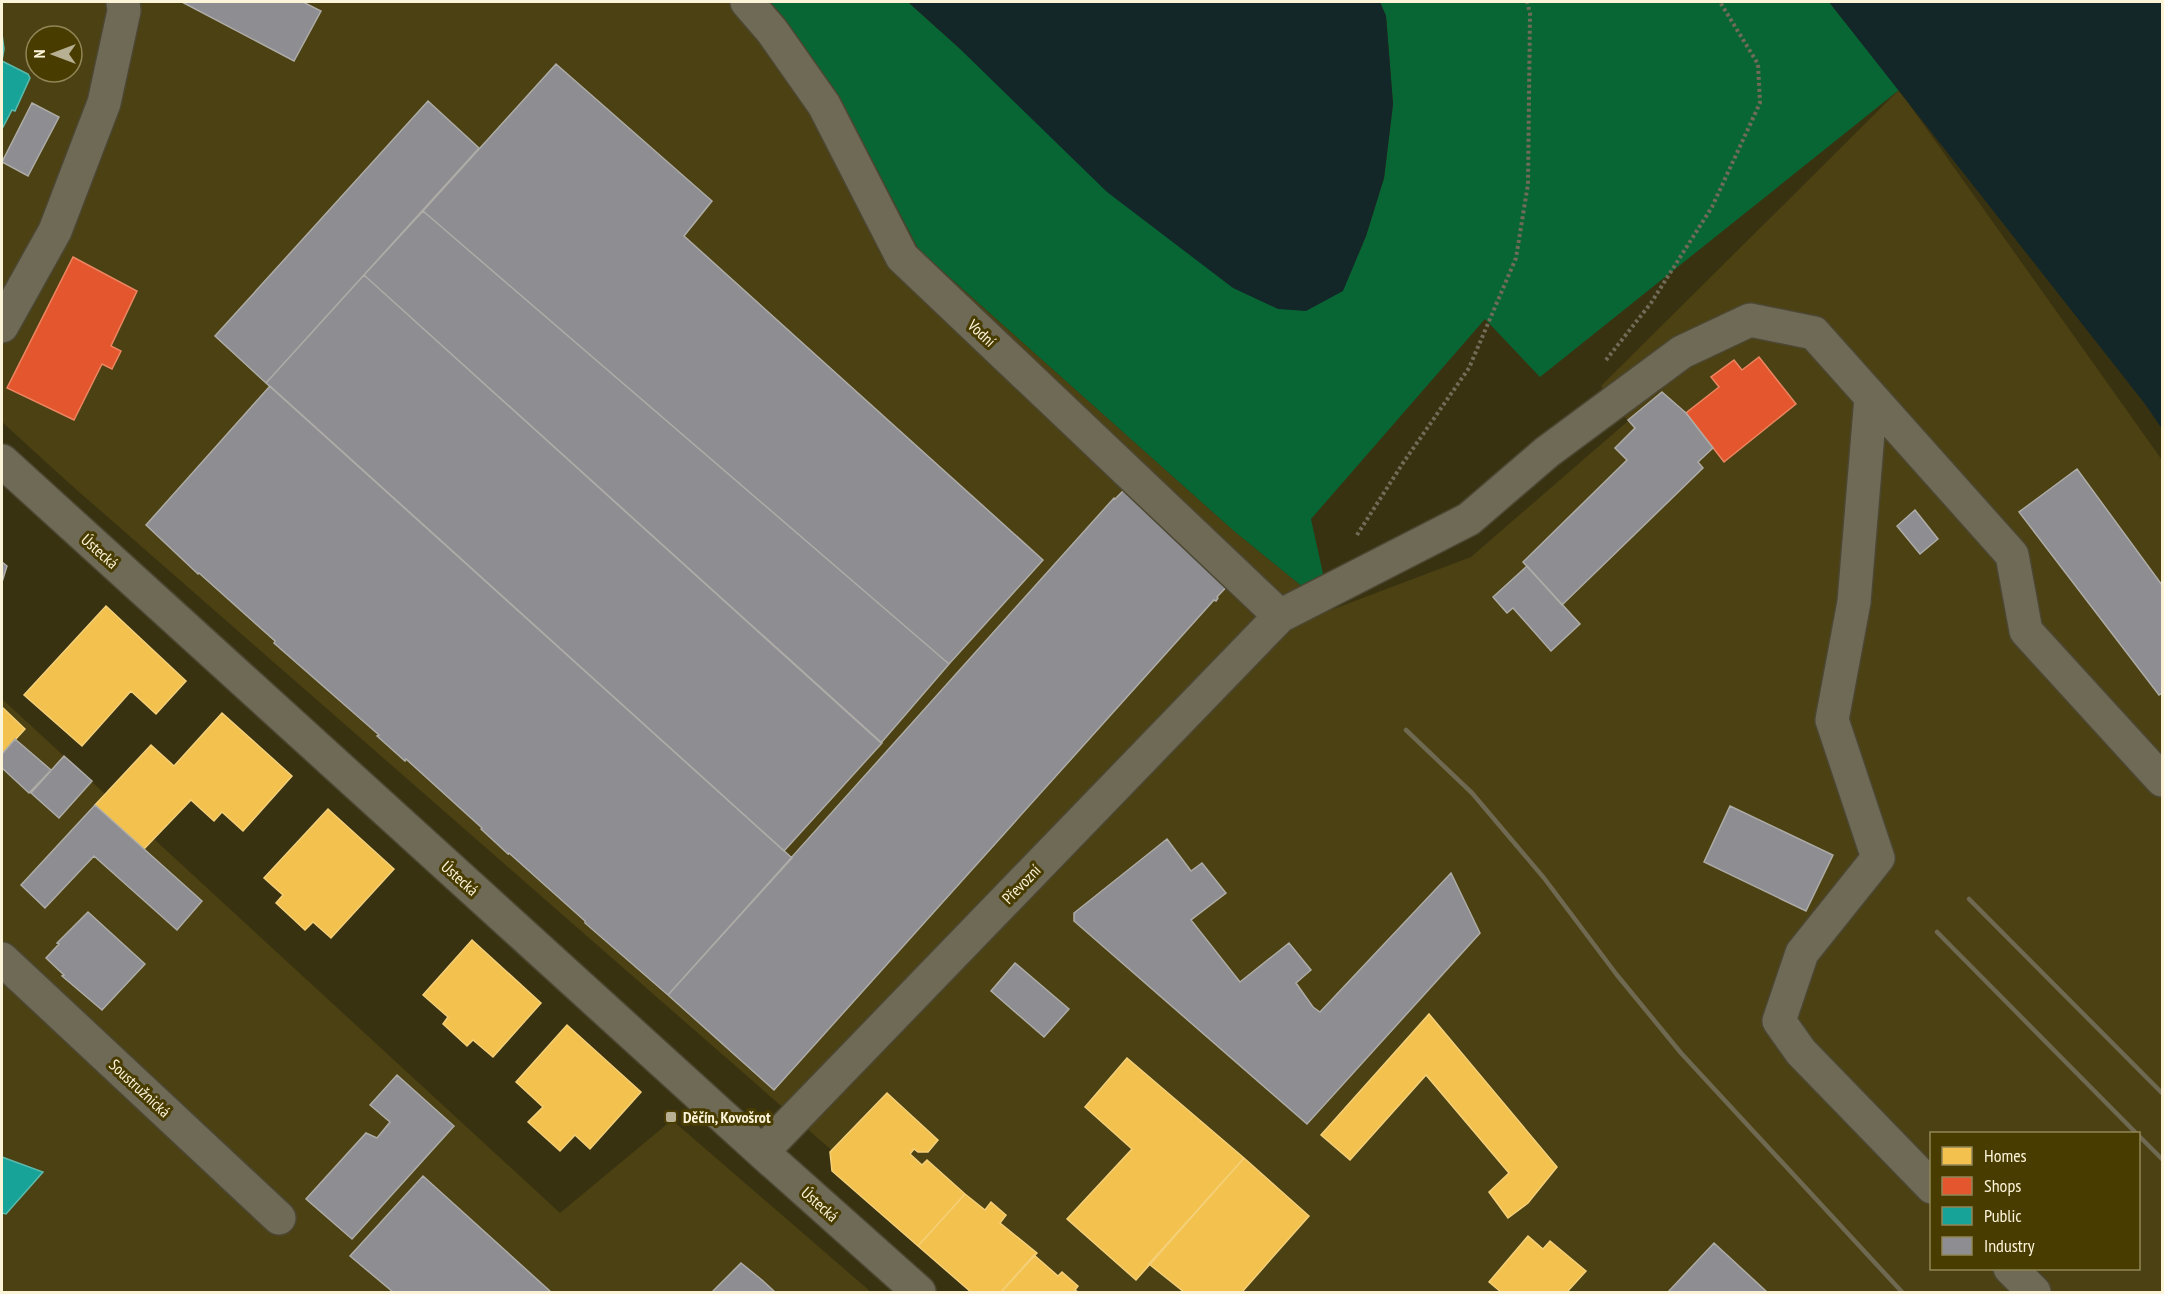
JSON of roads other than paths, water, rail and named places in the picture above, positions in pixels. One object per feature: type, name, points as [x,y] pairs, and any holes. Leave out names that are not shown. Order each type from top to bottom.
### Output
[{"type":"street","points":[[2,326],[55,231],[104,103],[124,10],[123,2]]},
{"type":"street","name":"Vodní","points":[[747,2],[772,31],[824,105],[902,257],[1280,616]]},
{"type":"street","name":"Převozní","points":[[762,1152],[1280,616],[1469,519],[1547,452],[1682,352],[1750,320],[1814,333],[2012,555],[2026,631],[2163,780]]},
{"type":"street","points":[[1871,397],[1854,602],[1832,720],[1878,858],[1802,953],[1779,1021],[1801,1052],[1930,1185]]},
{"type":"street","name":"Ústecká","points":[[2,461],[919,1293]]},
{"type":"street","name":"Soustružnická","points":[[2,959],[279,1218]]},
{"type":"street","points":[[2011,1270],[2034,1293]]},
{"type":"water","points":[[908,2],[1380,2],[1386,16],[1393,104],[1384,178],[1366,236],[1343,291],[1306,311],[1278,309],[1233,288],[1107,192],[958,47]]},
{"type":"water","points":[[1829,2],[2162,2],[2162,429],[2145,404]]},
{"type":"railway","points":[[1406,730],[1472,793],[1544,878],[1617,975],[1681,1053],[1902,1292]]},
{"type":"railway","points":[[1969,899],[2162,1093]]},
{"type":"railway","points":[[1937,932],[2135,1132]]},
{"type":"railway","points":[[2140,1137],[2162,1159]]},
{"type":"place","name":"Děčín, Kovošrot","points":[[671,1117]]}]
